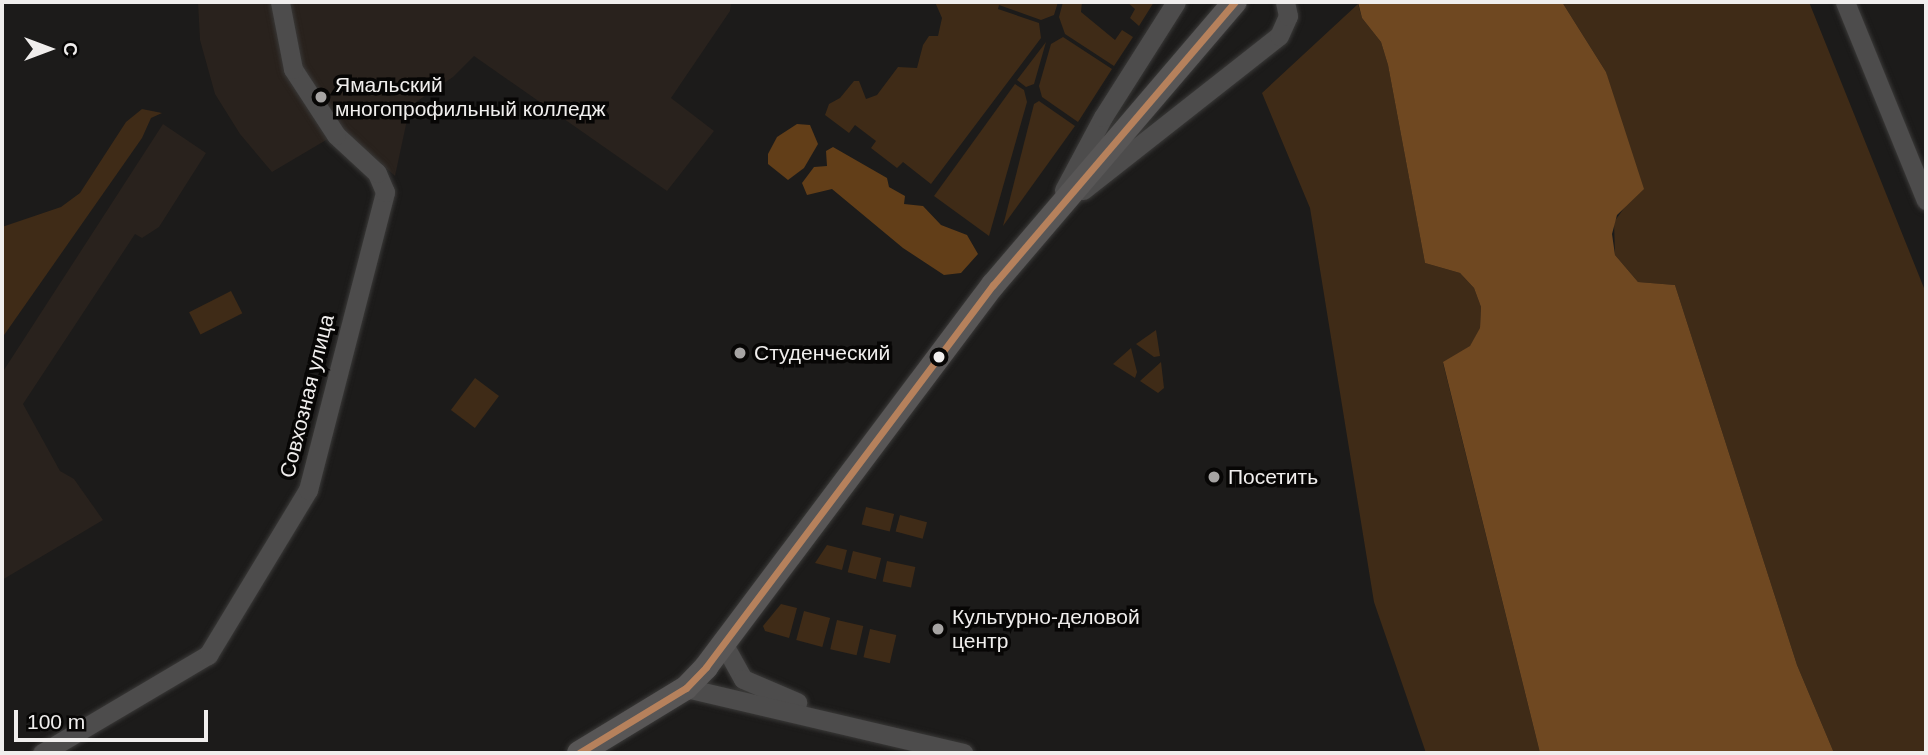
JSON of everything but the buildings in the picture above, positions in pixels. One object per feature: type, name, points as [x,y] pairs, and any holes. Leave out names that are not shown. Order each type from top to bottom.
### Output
[{"type":"main road","points":[[579,753],[685,688],[723,643],[1051,213],[1235,2]]},
{"type":"street","name":"Совхозная улица","points":[[42,753],[195,664],[216,646],[308,491],[384,192],[377,173],[336,135],[293,69],[280,2]]},
{"type":"street","points":[[1051,213],[1103,117],[1177,2]]},
{"type":"street","points":[[1051,213],[1138,151],[1279,36],[1288,16],[1285,2]]},
{"type":"street","points":[[1845,2],[1925,191]]},
{"type":"street","points":[[723,643],[734,666],[750,683],[860,726]]},
{"type":"street","points":[[685,688],[860,726],[963,753]]},
{"type":"shaded area","name":"Ямальский многопрофильный колледж","points":[[198,2],[731,2],[730,11],[671,98],[714,131],[667,191],[474,56],[453,77],[410,106],[395,176],[343,130],[272,172],[240,134],[215,94],[200,40]]},
{"type":"shaded area","points":[[935,2],[1058,2],[1054,15],[1041,20],[999,5],[998,9],[1039,23],[1041,38],[931,184],[903,162],[897,168],[871,148],[876,141],[855,125],[849,133],[825,115],[829,104],[840,98],[854,81],[859,81],[866,99],[877,95],[898,67],[917,68],[923,45],[929,36],[938,36],[942,18]]},
{"type":"shaded area","points":[[1063,2],[1082,2],[1081,12],[1115,40],[1122,30],[1133,37],[1114,66],[1065,34],[1059,17]]},
{"type":"shaded area","points":[[1127,2],[1154,2],[1139,26],[1130,18],[1135,9]]},
{"type":"shaded area","points":[[1358,2],[1562,2],[1606,72],[1644,189],[1617,215],[1612,234],[1615,255],[1638,282],[1675,285],[1797,665],[1834,753],[1540,753],[1443,362],[1470,346],[1480,328],[1481,307],[1474,288],[1460,273],[1425,263],[1388,65],[1381,42],[1362,18]]},
{"type":"shaded area","points":[[1562,2],[1809,2],[1926,293],[1926,753],[1834,753],[1797,665],[1675,285],[1638,282],[1615,255],[1614,222],[1632,197],[1606,72]]},
{"type":"shaded area","points":[[1358,4],[1362,18],[1381,42],[1388,65],[1425,263],[1460,273],[1474,288],[1481,307],[1480,329],[1470,347],[1443,363],[1540,753],[1426,753],[1374,602],[1310,208],[1262,93]]},
{"type":"shaded area","points":[[1063,37],[1112,69],[1078,122],[1042,97],[1039,86],[1051,44]]},
{"type":"shaded area","points":[[1046,42],[1034,84],[1026,87],[1017,80]]},
{"type":"shaded area","points":[[1015,84],[1024,90],[1027,102],[989,236],[934,196]]},
{"type":"shaded area","points":[[1039,101],[1075,126],[1003,226],[1034,104]]},
{"type":"shaded area","points":[[142,109],[162,113],[151,118],[142,138],[2,338],[2,227],[61,207],[80,193],[126,122]]},
{"type":"shaded area","points":[[163,124],[206,153],[159,227],[142,238],[135,234],[23,404],[60,471],[74,479],[103,520],[2,580],[2,373]]},
{"type":"shaded area","points":[[797,124],[810,125],[818,144],[804,168],[788,180],[768,164],[768,154],[777,137]]},
{"type":"shaded area","points":[[833,147],[887,178],[889,187],[905,196],[904,204],[923,206],[941,225],[967,235],[978,254],[961,273],[944,275],[903,248],[832,189],[807,195],[802,183],[814,167],[827,166],[826,151]]},
{"type":"shaded area","points":[[231,291],[242,313],[200,335],[189,312]]},
{"type":"shaded area","points":[[1156,330],[1160,356],[1154,357],[1136,344]]},
{"type":"shaded area","points":[[1131,348],[1137,372],[1135,378],[1113,364]]},
{"type":"shaded area","points":[[1161,362],[1164,388],[1158,393],[1140,381]]},
{"type":"shaded area","points":[[475,378],[499,396],[475,428],[451,410]]},
{"type":"shaded area","points":[[866,507],[894,514],[890,531],[862,524]]},
{"type":"shaded area","points":[[900,515],[927,522],[923,539],[896,531]]},
{"type":"shaded area","points":[[827,545],[847,550],[842,570],[815,563]]},
{"type":"shaded area","points":[[853,551],[881,558],[876,579],[848,572]]},
{"type":"shaded area","points":[[887,561],[915,567],[911,588],[883,582]]},
{"type":"shaded area","points":[[781,604],[797,608],[789,638],[765,631],[763,626]]},
{"type":"shaded area","points":[[804,611],[830,618],[822,647],[796,640]]},
{"type":"shaded area","points":[[837,620],[863,626],[857,655],[830,649]]},
{"type":"shaded area","points":[[870,629],[896,635],[890,663],[863,657]]},
{"type":"transit line","points":[[579,753],[686,688],[706,667],[993,285],[1235,2]]},
{"type":"place","name":"Ямальский многопрофильный колледж","points":[[321,97]]},
{"type":"place","name":"Студенческий","points":[[740,353]]},
{"type":"place","name":"Посетить","points":[[1214,477]]},
{"type":"place","name":"Культурно-деловой центр","points":[[938,629]]}]
